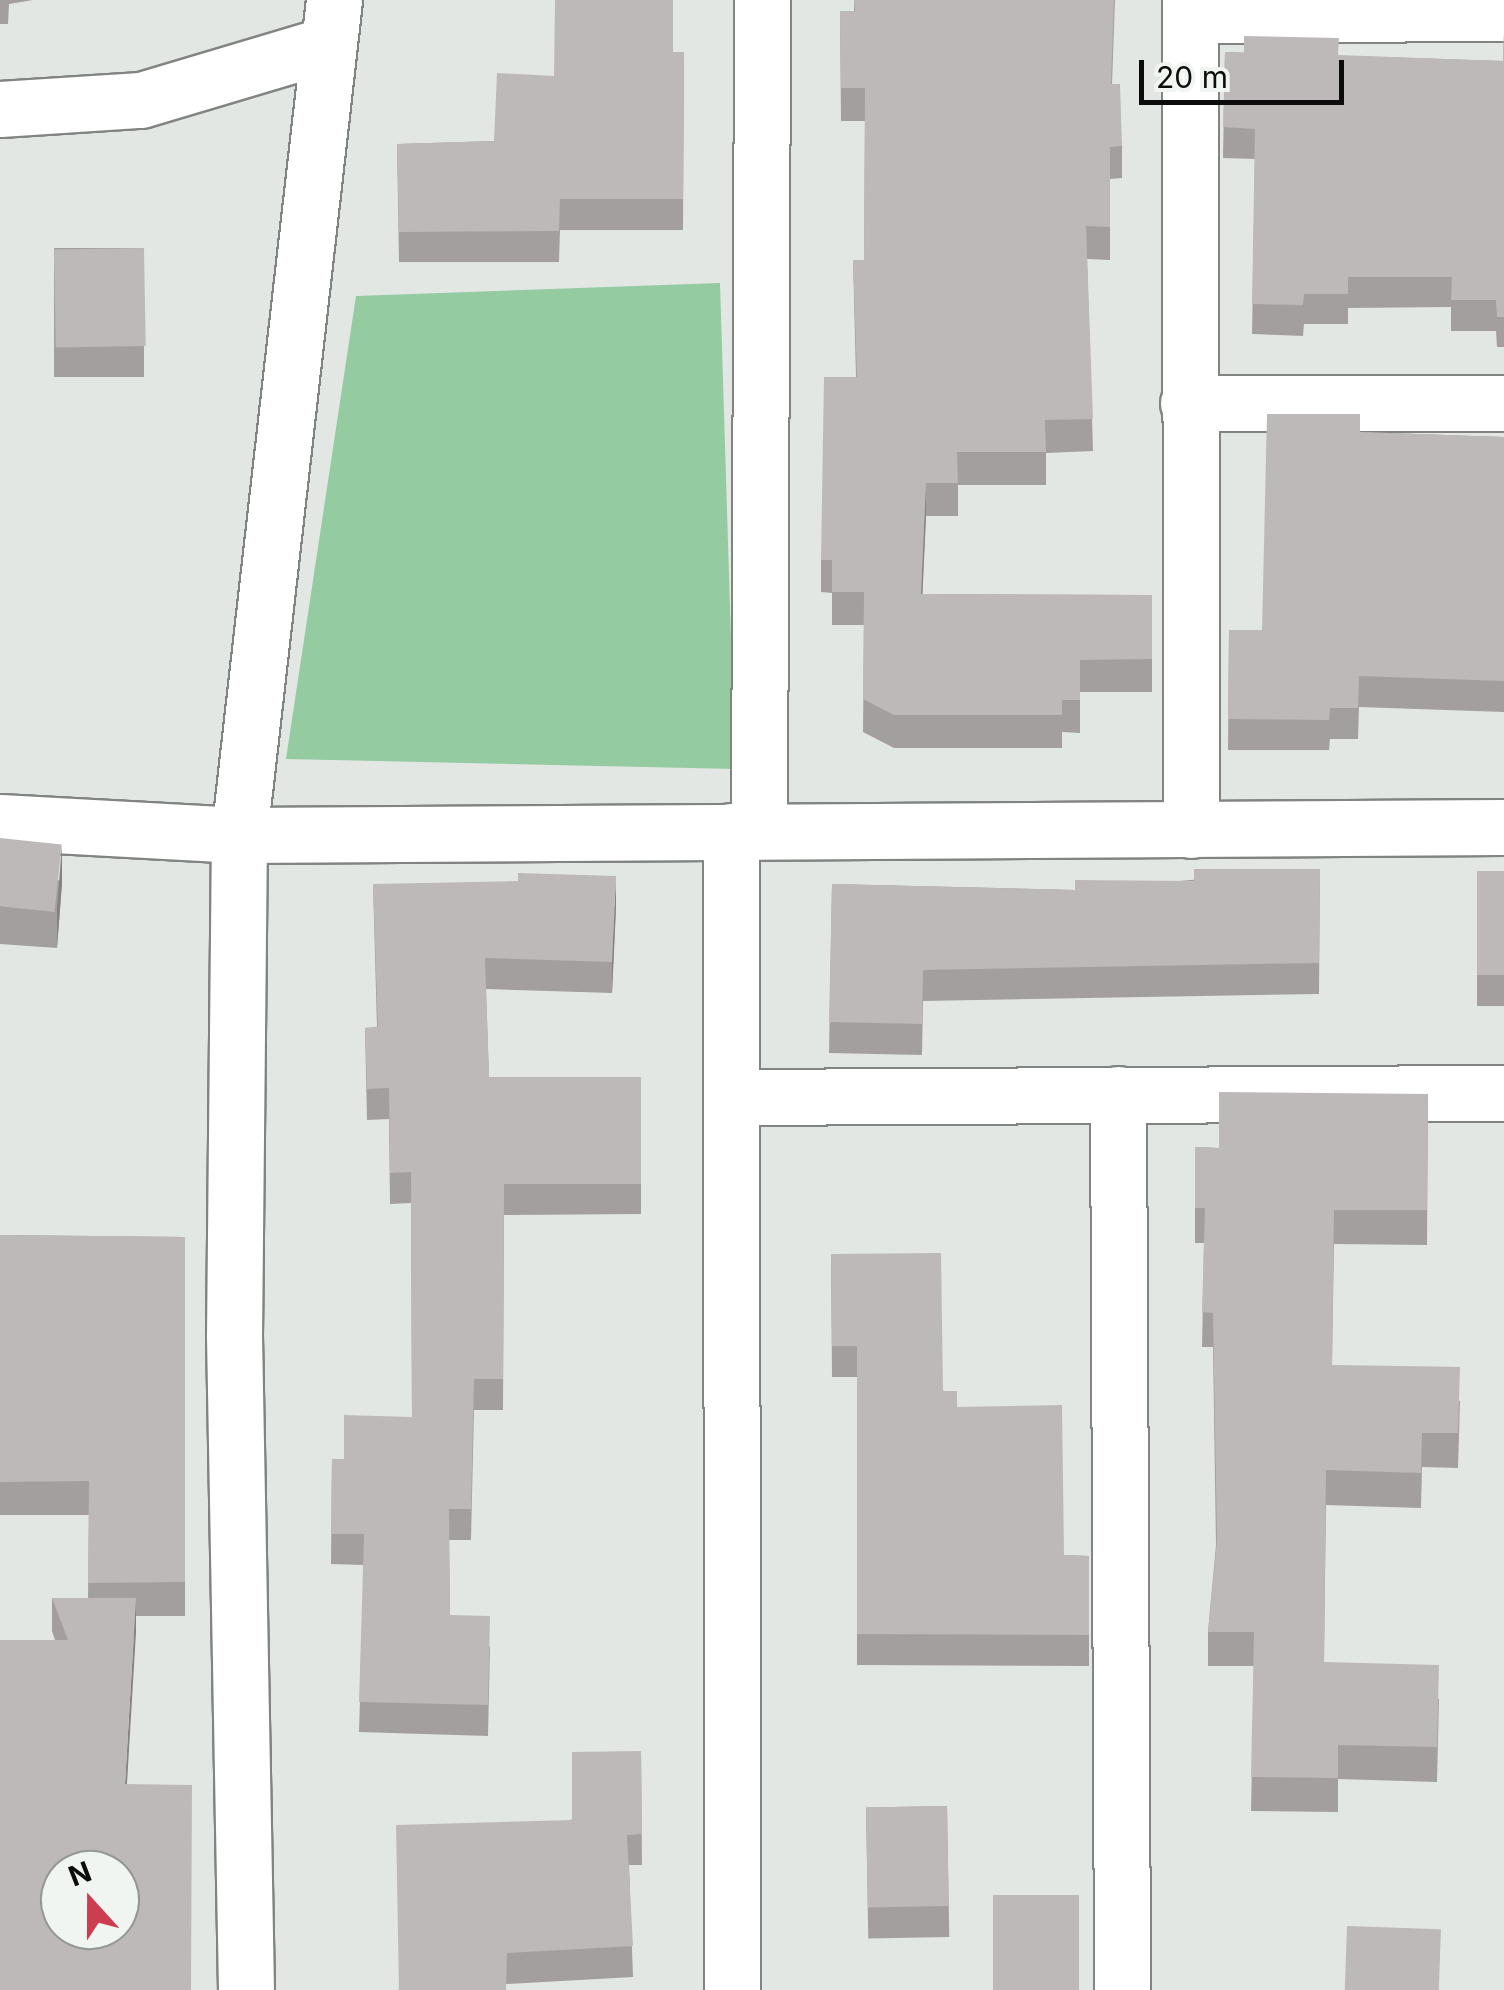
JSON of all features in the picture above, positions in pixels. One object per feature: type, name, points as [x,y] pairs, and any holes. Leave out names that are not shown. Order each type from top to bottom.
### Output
[{"type":"street","points":[[732,1990],[731,1097],[745,832],[762,0]]},
{"type":"street","points":[[1191,830],[1190,7],[1504,13]]},
{"type":"street","points":[[0,109],[141,100],[331,22],[238,836],[234,1336],[246,1990]]},
{"type":"street","points":[[1188,403],[1504,402]]},
{"type":"street","points":[[0,822],[238,836],[1504,826]]},
{"type":"street","points":[[731,1097],[1504,1093]]},
{"type":"street","points":[[1118,1094],[1122,1990]]},
{"type":"green space","points":[[720,283],[735,769],[286,759],[356,296]]},
{"type":"building","points":[[555,0],[673,0],[673,52],[684,52],[683,199],[560,199],[559,231],[399,232],[397,144],[494,141],[497,73],[554,76]]},
{"type":"building","points":[[854,0],[1114,0],[1111,84],[1120,84],[1122,146],[1110,147],[1110,227],[1086,226],[1093,419],[1045,420],[1046,452],[957,452],[958,483],[926,483],[921,594],[1152,595],[1152,659],[1080,660],[1080,700],[1062,700],[1062,715],[894,715],[863,699],[864,592],[832,592],[832,560],[821,560],[824,377],[857,377],[853,260],[864,260],[865,88],[841,88],[840,11],[855,11]]},
{"type":"building","points":[[1504,33],[1504,317],[1497,317],[1496,300],[1451,300],[1452,277],[1348,277],[1348,294],[1304,294],[1303,305],[1252,304],[1255,129],[1223,127],[1225,52],[1244,53],[1244,36],[1339,38],[1338,55],[1503,61]]},
{"type":"building","points":[[144,248],[146,346],[56,348],[54,250]]},
{"type":"building","points":[[1267,414],[1360,414],[1360,432],[1504,437],[1504,681],[1359,676],[1358,708],[1330,708],[1329,720],[1228,719],[1229,630],[1262,630]]},
{"type":"building","points":[[0,838],[62,844],[55,912],[0,906]]},
{"type":"building","points":[[1194,869],[1320,869],[1319,963],[923,970],[922,1024],[829,1022],[832,884],[1075,890],[1075,880],[1194,881]]},
{"type":"building","points":[[1477,871],[1504,871],[1504,975],[1477,975]]},
{"type":"building","points":[[518,873],[616,876],[612,962],[485,958],[489,1077],[641,1077],[641,1184],[504,1184],[503,1379],[474,1379],[471,1509],[449,1509],[450,1615],[490,1616],[488,1705],[359,1702],[364,1534],[331,1534],[332,1459],[344,1459],[344,1415],[412,1417],[411,1172],[390,1173],[389,1088],[367,1089],[365,1028],[378,1027],[373,884],[518,881]]},
{"type":"building","points":[[1219,1092],[1428,1094],[1427,1210],[1334,1210],[1332,1365],[1460,1367],[1458,1433],[1422,1433],[1421,1473],[1326,1470],[1324,1662],[1439,1665],[1437,1747],[1338,1745],[1338,1778],[1251,1777],[1254,1632],[1208,1632],[1217,1540],[1213,1313],[1202,1312],[1205,1208],[1195,1208],[1195,1147],[1219,1148]]},
{"type":"building","points":[[0,1235],[185,1237],[185,1582],[88,1583],[89,1481],[0,1482]]},
{"type":"building","points":[[941,1253],[943,1391],[957,1391],[957,1407],[1062,1405],[1064,1555],[1089,1556],[1089,1635],[857,1634],[857,1346],[832,1346],[831,1254]]},
{"type":"building","points":[[52,1598],[136,1598],[125,1784],[192,1785],[191,1990],[0,1990],[0,1640],[68,1640]]},
{"type":"building","points":[[641,1751],[642,1834],[627,1835],[633,1946],[507,1953],[506,1990],[399,1990],[396,1825],[572,1820],[572,1752]]},
{"type":"building","points":[[947,1806],[949,1906],[868,1907],[866,1807]]},
{"type":"building","points":[[993,1895],[1079,1895],[1079,1990],[993,1990]]},
{"type":"building","points":[[1347,1926],[1441,1929],[1439,1990],[1345,1990]]}]
